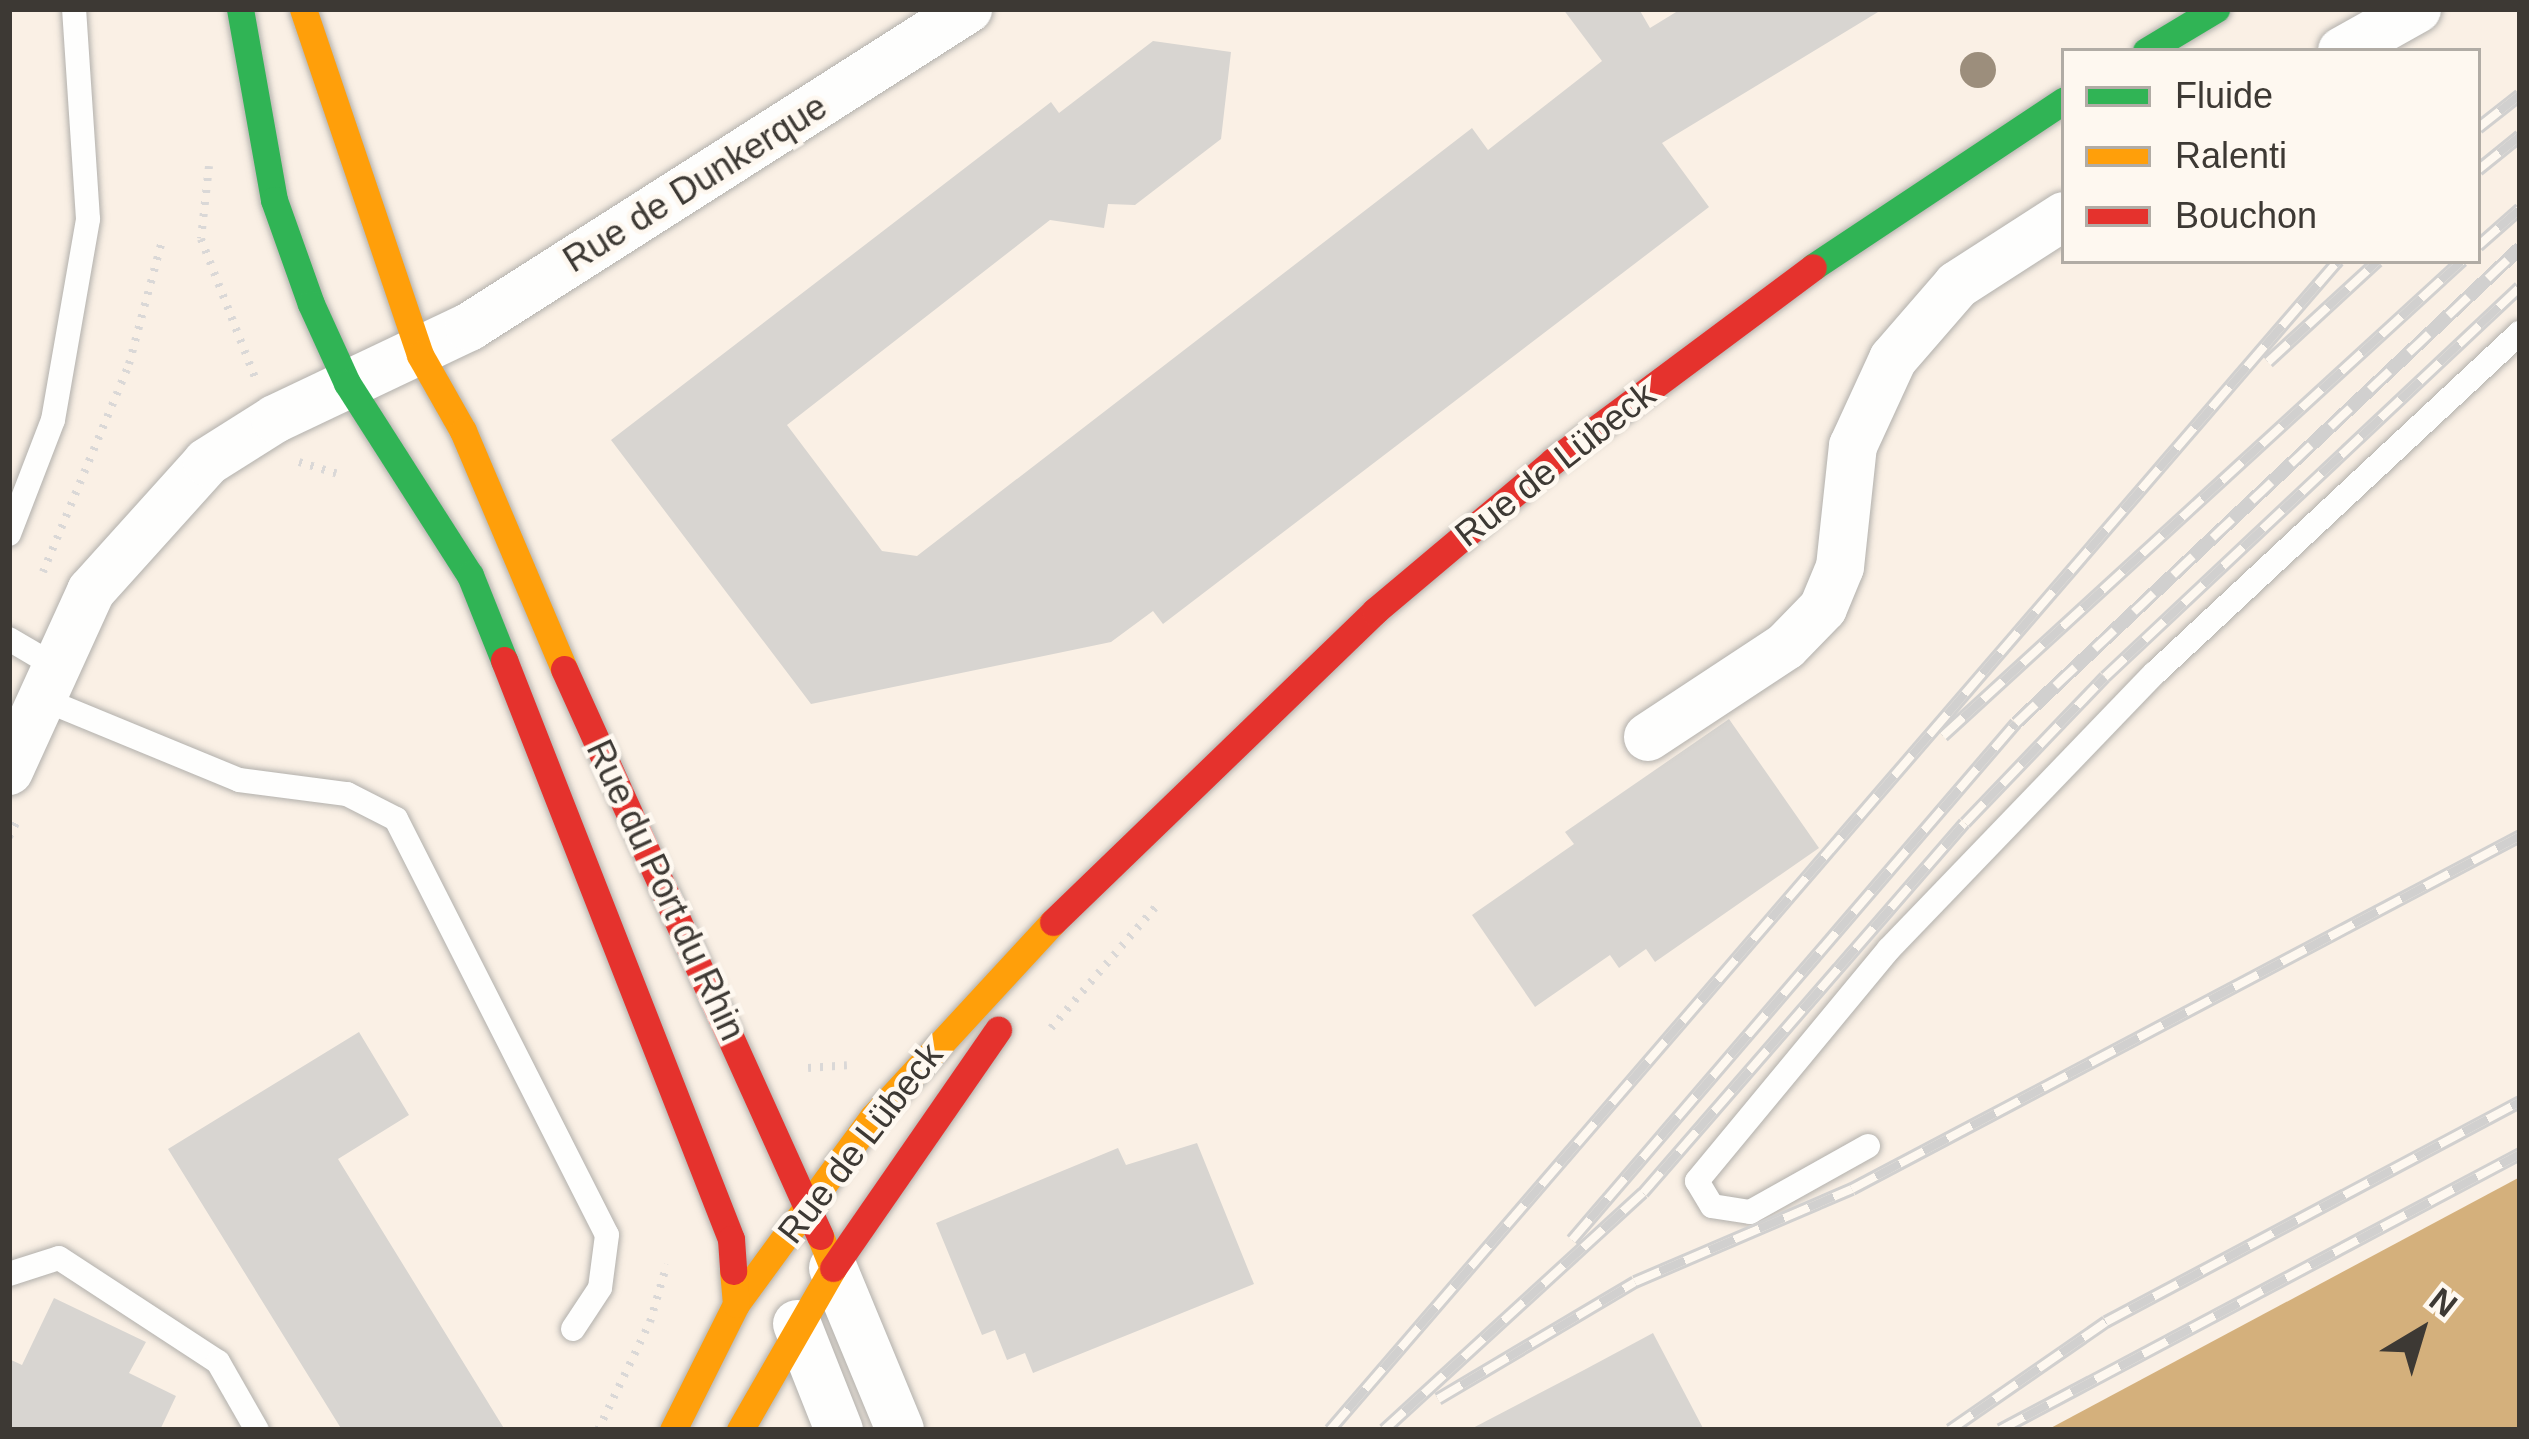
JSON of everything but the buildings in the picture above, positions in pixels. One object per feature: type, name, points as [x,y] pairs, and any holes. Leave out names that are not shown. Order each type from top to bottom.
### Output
[{"type":"main road","name":"Rue du Port du Rhin","points":[[241,9],[280,218],[347,383],[470,575],[544,756],[580,869],[731,1239],[736,1304]]},
{"type":"main road","name":"Rue du Port du Rhin","points":[[303,9],[420,355],[481,470],[634,832],[717,996],[833,1268]]},
{"type":"main road","points":[[2151,48],[2216,9]]},
{"type":"main road","name":"Rue de Lübeck","points":[[673,1430],[736,1304],[807,1205],[996,977],[1096,889],[1375,611],[1553,460],[1884,214],[2061,102]]},
{"type":"main road","name":"Rue du Port du Rhin","points":[[544,756],[631,901]]},
{"type":"main road","name":"Rue de Lübeck","points":[[740,1430],[833,1268],[1096,889]]},
{"type":"main road","name":"Rue du Port du Rhin","points":[[661,957],[748,1135],[797,1324]]},
{"type":"street","name":"Rue de Dunkerque","points":[[9,771],[91,592],[207,462],[347,383],[420,355],[968,9]]},
{"type":"street","points":[[2347,48],[2417,9]]},
{"type":"street","points":[[1648,737],[1786,646],[1823,608],[1840,567],[1853,446],[1892,359],[1957,285],[2061,218]]},
{"type":"street","name":"Rue du Port du Rhin","points":[[833,1268],[900,1430]]},
{"type":"street","name":"Rue du Port du Rhin","points":[[797,1324],[839,1430]]},
{"type":"lane","points":[[9,534],[53,420],[88,219],[74,9]]},
{"type":"lane","points":[[1868,1146],[1750,1212],[1712,1206],[1697,1181],[1889,949],[2156,673],[2520,333]]},
{"type":"lane","points":[[9,639],[52,684],[239,780],[347,794],[396,819],[607,1235],[601,1288],[573,1329]]},
{"type":"lane","points":[[9,1274],[59,1258],[218,1362],[257,1430]]},
{"type":"path","points":[[36,589],[129,364],[162,241]]},
{"type":"path","points":[[292,460],[348,482]]},
{"type":"path","points":[[1038,1044],[1169,892]]},
{"type":"path","points":[[598,1430],[650,1322],[667,1264]]},
{"type":"shaded area","points":[[9,9],[2520,9],[2520,1430],[9,1430]]},
{"type":"shaded area","points":[[2520,1177],[2520,1430],[2047,1430]]},
{"type":"railway","points":[[2481,126],[2520,95]]},
{"type":"railway","points":[[2481,168],[2520,136]]},
{"type":"railway","points":[[2481,243],[2520,209]]},
{"type":"railway","points":[[1572,1240],[2016,723],[2520,248]]},
{"type":"railway","points":[[1330,1430],[2335,264]]},
{"type":"railway","points":[[2268,362],[2375,264]]},
{"type":"railway","points":[[1943,736],[2459,264]]},
{"type":"railway","points":[[1384,1430],[1643,1193],[1965,823],[2105,677],[2520,287]]},
{"type":"railway","points":[[1438,1399],[1635,1282],[1852,1189],[2520,836]]},
{"type":"railway","points":[[1950,1430],[2106,1322],[2520,1102]]},
{"type":"railway","points":[[2000,1430],[2520,1154]]},
{"type":"traffic: fast","points":[[240,9],[274,200],[311,304],[347,383],[470,575],[504,660]]},
{"type":"traffic: fast","points":[[2151,48],[2216,9]]},
{"type":"traffic: fast","points":[[1813,267],[2061,102]]},
{"type":"traffic: slow","points":[[303,9],[420,355],[463,431],[564,669]]},
{"type":"traffic: slow","points":[[736,1304],[873,1117],[1053,922]]},
{"type":"traffic: slow","points":[[740,1430],[833,1268],[820,1236]]},
{"type":"traffic: slow","points":[[673,1430],[736,1304],[733,1271]]},
{"type":"traffic: jam","points":[[1053,922],[1375,611],[1553,461],[1813,267]]},
{"type":"traffic: jam","points":[[504,660],[731,1239],[733,1271]]},
{"type":"traffic: jam","points":[[564,669],[820,1236]]},
{"type":"traffic: jam","points":[[833,1268],[998,1030]]}]
